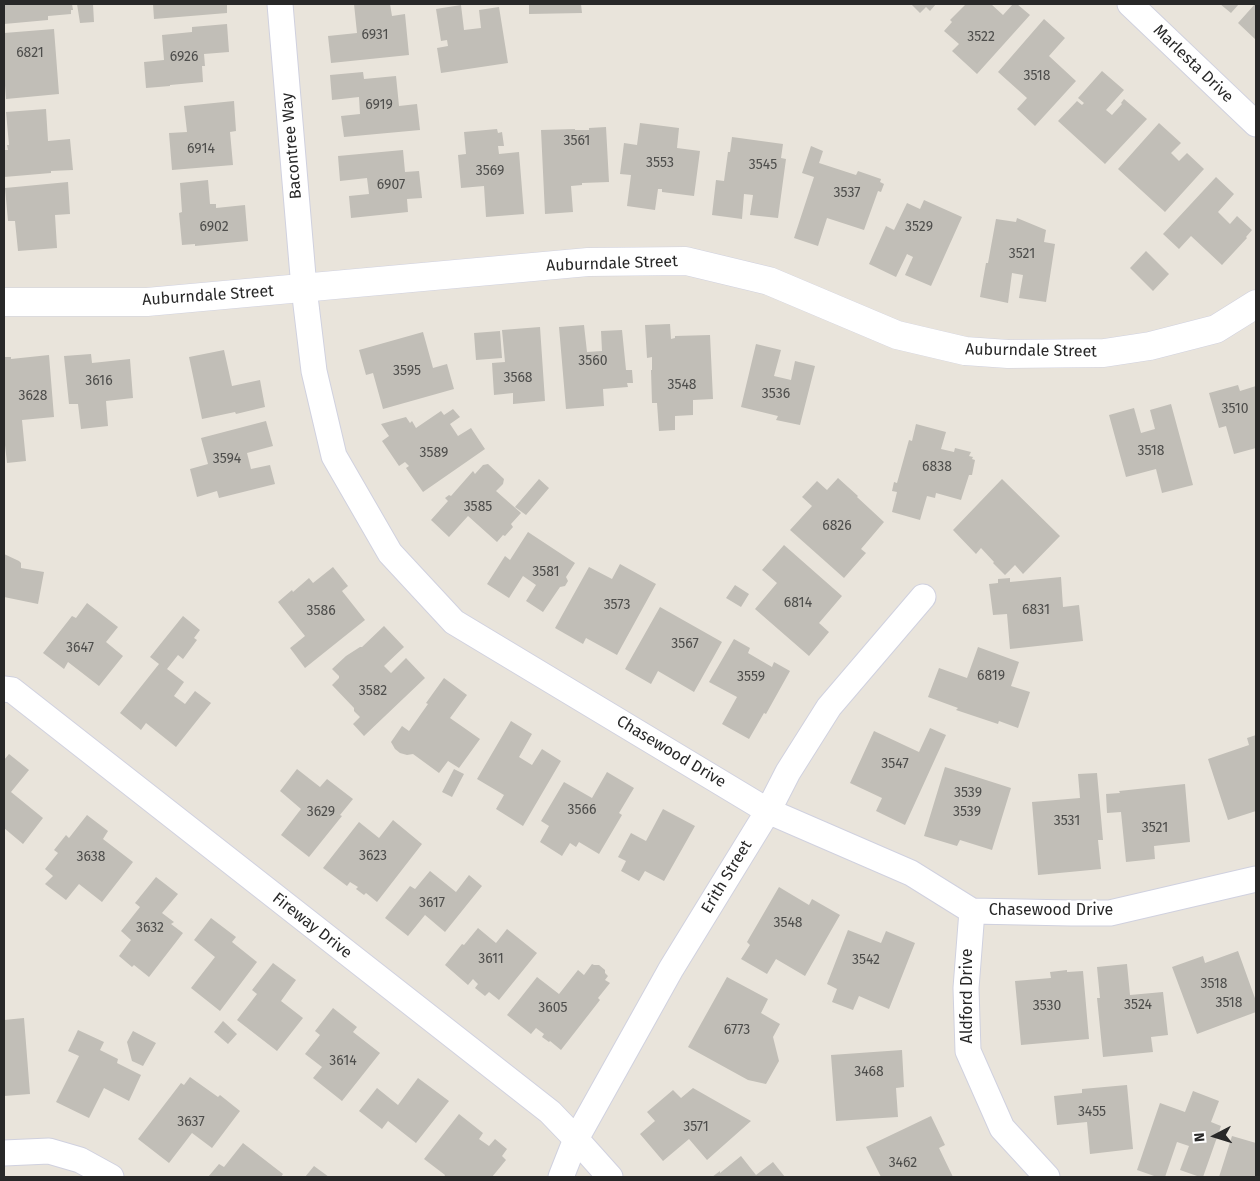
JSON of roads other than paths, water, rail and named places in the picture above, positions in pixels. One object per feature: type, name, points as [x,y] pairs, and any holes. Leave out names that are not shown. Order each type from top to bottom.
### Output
[{"type":"street","name":"Bacontree Way","points":[[280,4],[304,288]]},
{"type":"street","name":"Marlesta Drive","points":[[1130,4],[1256,124]]},
{"type":"street","name":"Auburndale Street","points":[[4,302],[147,302],[588,262],[686,261],[770,281],[897,335],[965,352],[1008,354],[1104,353],[1150,346],[1216,329],[1256,304]]},
{"type":"street","name":"Chasewood Drive","points":[[304,288],[314,371],[334,456],[390,553],[454,622],[768,811],[911,873],[972,910],[1110,913],[1256,879]]},
{"type":"street","name":"Erith Street","points":[[561,1177],[576,1139],[671,969],[768,811],[788,772],[829,707],[924,598]]},
{"type":"street","name":"Fireway Drive","points":[[4,689],[12,690],[550,1112],[610,1177]]},
{"type":"street","name":"Aldford Drive","points":[[972,910],[966,988],[968,1051],[1002,1128],[1047,1177]]},
{"type":"street","points":[[4,1153],[49,1151],[80,1160],[111,1177]]}]
